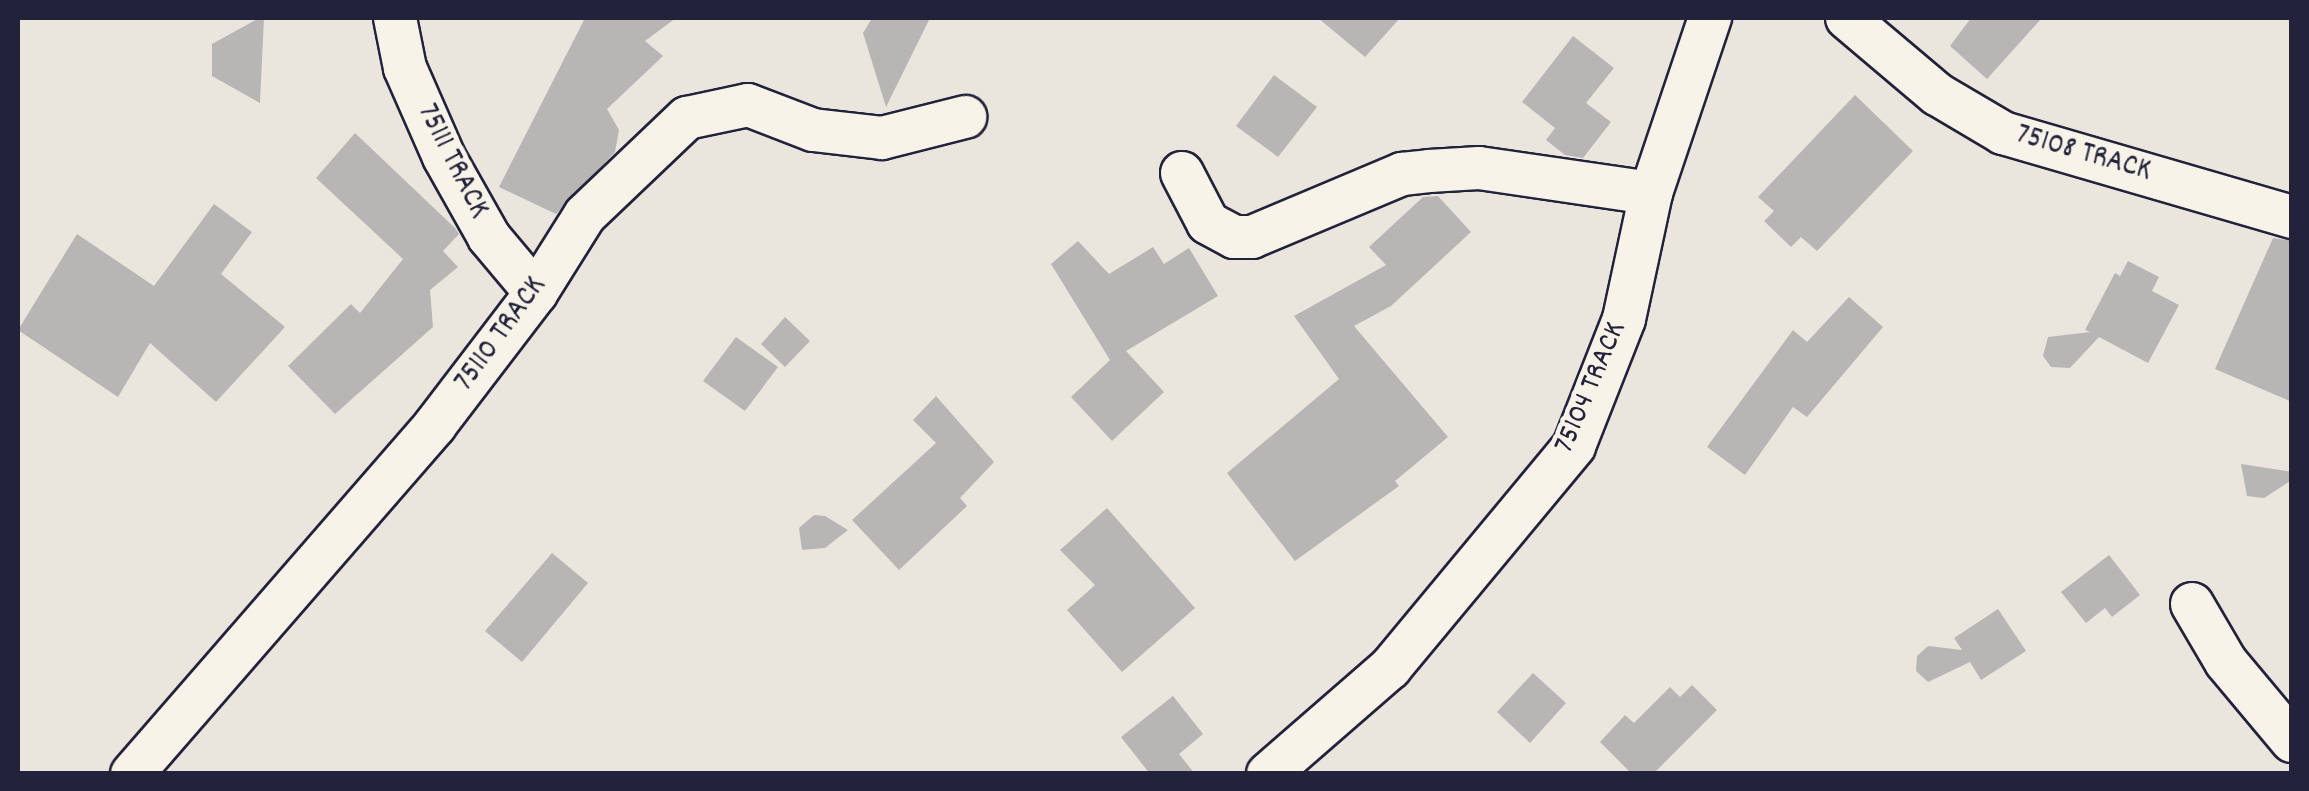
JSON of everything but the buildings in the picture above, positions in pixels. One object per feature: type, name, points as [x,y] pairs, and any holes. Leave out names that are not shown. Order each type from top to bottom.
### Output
[{"type":"street","name":"75111 TRACK","points":[[395,18],[406,68],[444,157],[489,237],[536,293]]},
{"type":"street","name":"75104 TRACK","points":[[1268,774],[1390,668],[1574,446],[1624,319],[1652,193],[1710,18]]},
{"type":"street","name":"75108 TRACK","points":[[1847,18],[1936,94],[2004,133],[2292,217]]},
{"type":"street","name":"75110 TRACK","points":[[132,774],[435,425],[536,293],[585,215],[688,118],[705,110],[748,105],[813,130],[882,138],[965,117]]},
{"type":"street","points":[[1182,173],[1208,224],[1234,237],[1281,227],[1402,174],[1429,170],[1479,168],[1652,193]]},
{"type":"street","points":[[2192,604],[2226,662],[2292,741]]}]
